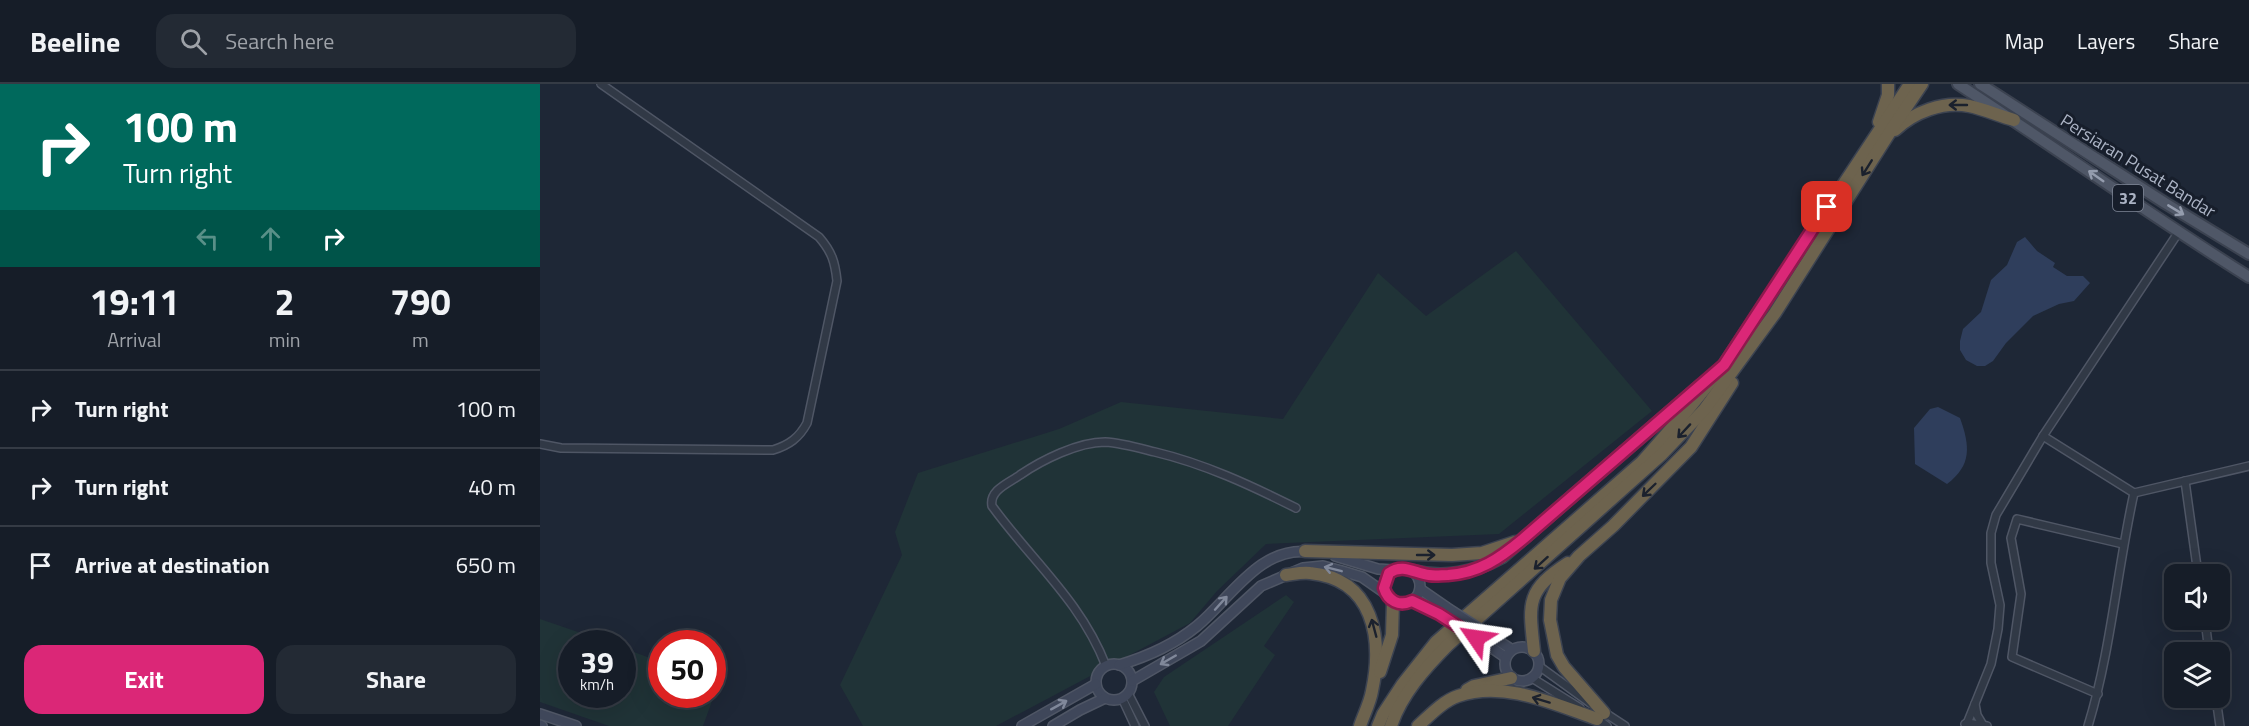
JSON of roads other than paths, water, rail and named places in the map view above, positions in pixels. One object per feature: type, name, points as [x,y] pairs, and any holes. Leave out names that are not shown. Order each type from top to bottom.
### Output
[{"type":"highway","points":[[1876,143],[1888,95],[1888,84]]},
{"type":"highway","points":[[1602,719],[1557,655],[1550,620],[1551,600],[1560,578],[1579,556],[1613,526],[1691,447],[1725,396],[1910,84]]},
{"type":"highway","points":[[1378,726],[1402,685],[1436,642],[1642,462],[1685,414],[1724,365],[1876,143],[1922,84]]},
{"type":"highway","points":[[1876,143],[1914,115],[1941,105],[1968,105],[2014,120]]},
{"type":"highway","points":[[1390,726],[1402,702],[1420,676],[1448,645],[1661,455],[1704,410],[1775,313]]},
{"type":"highway","points":[[1413,571],[1430,575],[1467,573],[1502,557],[1724,365]]},
{"type":"highway","points":[[1305,551],[1452,555],[1482,553],[1523,539]]},
{"type":"highway","points":[[1534,651],[1530,612],[1535,591],[1547,577],[1579,556]]},
{"type":"highway","points":[[1287,574],[1310,573],[1328,577],[1342,583],[1357,595],[1368,611],[1377,643],[1372,693]]},
{"type":"highway","points":[[1360,726],[1392,634],[1389,597]]},
{"type":"highway","points":[[1418,726],[1436,710],[1474,686],[1511,678]]},
{"type":"highway","points":[[1457,696],[1499,691],[1524,695],[1602,719]]},
{"type":"main road","name":"Persiaran Pusat Bandar","points":[[1958,84],[2178,233],[2249,277]]},
{"type":"main road","name":"Persiaran Pusat Bandar","points":[[1980,84],[2164,203],[2246,252]]},
{"type":"main road","points":[[1412,601],[1420,589],[1419,579],[1413,571],[1403,567],[1393,570],[1378,569],[1339,556],[1305,551],[1280,555],[1265,562],[1196,627],[1141,659],[1106,666],[1098,674],[1096,684],[1105,698],[1113,700],[1125,696],[1132,681],[1202,640],[1261,586],[1303,568],[1323,566],[1362,578],[1403,604],[1412,601],[1442,610]]},
{"type":"main road","points":[[1389,597],[1386,577],[1393,570]]},
{"type":"main road","points":[[1420,589],[1442,610],[1508,653]]},
{"type":"main road","points":[[1523,646],[1534,651],[1539,660],[1539,666],[1532,678],[1522,681],[1511,678],[1505,669],[1508,653],[1523,646]]},
{"type":"main road","points":[[1119,665],[1128,671],[1132,681]]},
{"type":"main road","points":[[1022,726],[1096,684]]},
{"type":"main road","points":[[1053,726],[1105,698]]},
{"type":"main road","points":[[540,714],[576,726]]},
{"type":"street","points":[[540,444],[561,448],[665,451],[764,450],[785,447],[795,441],[807,423],[837,281],[836,264],[831,251],[819,237],[601,84]]},
{"type":"street","points":[[1985,725],[1965,725],[1991,664],[1998,629],[2000,605],[1991,563],[1991,533],[1996,515],[2043,436],[2178,233]]},
{"type":"street","points":[[2043,436],[2134,493],[2249,466]]},
{"type":"street","points":[[1106,666],[1096,640],[1073,604],[992,506],[990,500],[995,492],[1042,460],[1105,442],[1139,447],[1179,458],[1246,483],[1296,508]]},
{"type":"street","points":[[2185,481],[2197,564]]},
{"type":"street","points":[[2088,726],[2098,694],[2123,544],[2134,493]]},
{"type":"street","points":[[2098,694],[2012,657],[2021,594],[2011,538],[2017,519],[2123,544]]},
{"type":"street","points":[[1539,666],[1602,719]]},
{"type":"street","points":[[1532,678],[1602,719],[1625,726]]},
{"type":"street","points":[[1125,696],[1135,726]]},
{"type":"street","points":[[1125,696],[1145,726]]},
{"type":"street","points":[[1975,704],[1977,715],[1985,725]]},
{"type":"street","points":[[2217,708],[2220,726]]},
{"type":"water","points":[[2025,237],[2037,251],[2055,263],[2053,267],[2067,276],[2083,276],[2090,283],[2074,301],[2059,304],[2033,316],[2006,343],[1993,361],[1985,366],[1977,366],[1966,360],[1960,350],[1963,329],[1981,312],[1991,280],[2007,265],[2017,242]]},
{"type":"water","points":[[1938,407],[1960,418],[1966,437],[1965,462],[1961,470],[1947,484],[1915,464],[1914,428],[1930,409]]}]
